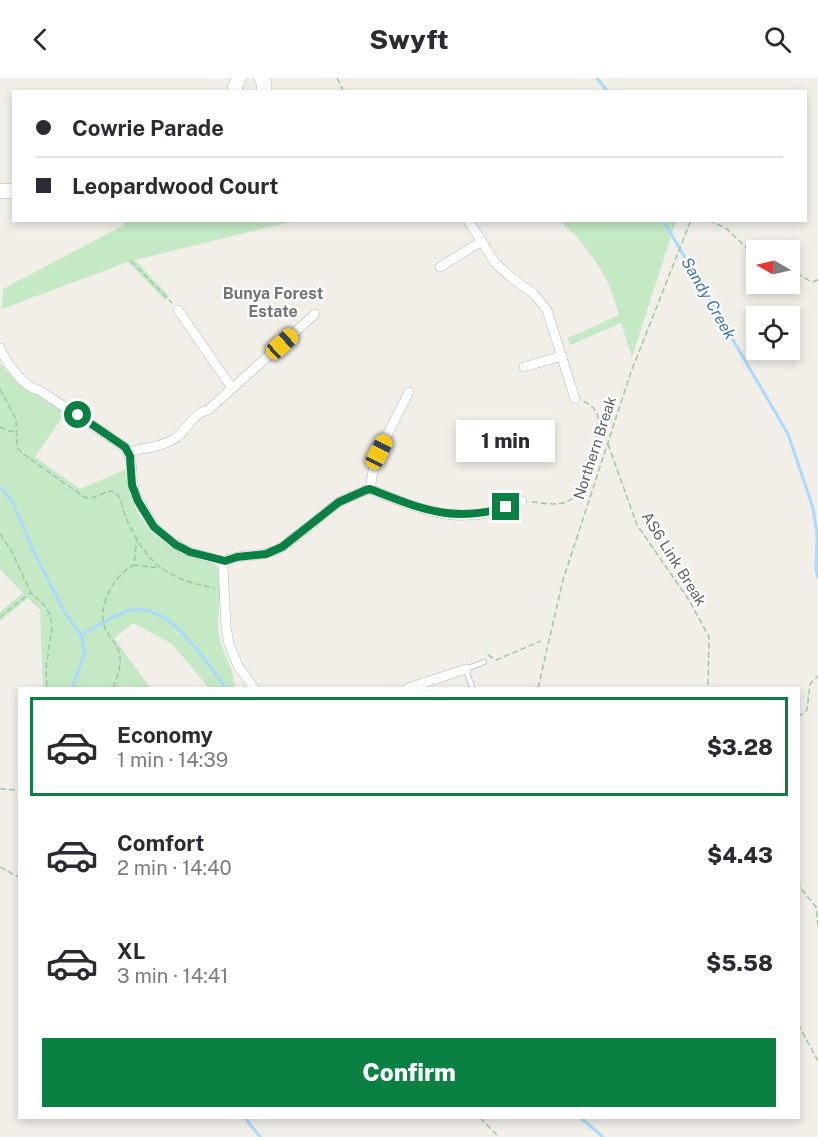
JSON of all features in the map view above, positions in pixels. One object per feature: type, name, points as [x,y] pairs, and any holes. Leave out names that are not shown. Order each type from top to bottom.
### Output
[{"type":"street","points":[[469,222],[489,254],[504,272],[528,288],[543,304],[551,317],[575,399]]},
{"type":"street","points":[[440,267],[482,242]]},
{"type":"street","points":[[178,310],[232,388]]},
{"type":"street","points":[[128,452],[170,441],[193,422],[200,422],[208,410],[315,314]]},
{"type":"street","points":[[0,348],[7,363],[33,390],[39,390],[121,442],[128,452],[134,492],[154,527],[183,549],[217,560],[225,561],[237,557],[271,553],[346,497],[370,489],[422,509],[457,515],[489,512],[522,501]]},
{"type":"street","points":[[524,367],[562,356]]},
{"type":"street","points":[[370,489],[375,459],[409,392]]},
{"type":"street","points":[[225,561],[223,567],[229,644],[238,666],[251,687]]},
{"type":"street","points":[[411,687],[466,669]]},
{"type":"lane","points":[[472,687],[466,669],[484,662]]},
{"type":"path","name":"Northern Break","points":[[538,687],[563,580],[631,372],[690,222]]},
{"type":"path","points":[[714,222],[727,229],[746,247]]},
{"type":"path","points":[[131,261],[178,310]]},
{"type":"path","points":[[800,275],[812,282],[818,280]]},
{"type":"path","points":[[0,389],[14,414],[19,450],[80,495],[92,499],[109,492],[117,494],[147,554],[161,568],[190,584],[225,590]]},
{"type":"path","points":[[522,501],[560,504],[567,503],[575,496],[599,426],[598,416],[593,408],[575,399]]},
{"type":"path","points":[[0,427],[8,431],[17,431]]},
{"type":"path","name":"AS6 Link Break","points":[[608,443],[637,525],[689,600],[709,637],[708,687]]},
{"type":"path","points":[[0,534],[11,550],[31,593],[44,605],[51,621],[46,668],[47,687]]},
{"type":"path","points":[[134,565],[137,537]]},
{"type":"path","points":[[113,687],[120,657],[116,643],[106,632],[102,608],[118,577],[134,565],[161,568]]},
{"type":"path","points":[[0,617],[31,593]]},
{"type":"path","points":[[488,655],[496,660],[541,641]]},
{"type":"path","points":[[800,715],[807,710],[810,684],[818,676]]},
{"type":"path","points":[[0,789],[18,790]]},
{"type":"path","points":[[0,867],[18,877]]},
{"type":"path","points":[[800,886],[816,907],[818,926]]},
{"type":"path","points":[[800,1028],[818,1061]]},
{"type":"path","points":[[481,1119],[499,1137]]},
{"type":"green space","points":[[123,222],[290,222],[135,260],[169,296],[165,300],[128,262],[2,309],[3,289],[124,225]]},
{"type":"green space","points":[[561,222],[676,222],[632,357],[621,323],[570,345],[568,338],[619,315],[601,270],[582,243]]},
{"type":"green space","points":[[0,363],[18,383],[65,413],[35,457],[80,489],[126,469],[134,503],[145,525],[153,534],[173,547],[201,557],[216,566],[220,581],[219,635],[233,676],[234,687],[208,687],[172,644],[133,623],[114,638],[149,687],[43,687],[40,610],[28,598],[0,621],[0,612],[23,593],[0,569]]},
{"type":"waterway","name":"Sandy Creek","points":[[597,78],[606,90]]},
{"type":"waterway","name":"Sandy Creek","points":[[664,222],[788,434],[813,508],[817,535],[816,570],[818,578]]},
{"type":"waterway","points":[[0,487],[11,499],[35,554],[65,613],[81,635],[85,652],[72,687]]},
{"type":"waterway","points":[[81,635],[128,611],[143,610],[158,614],[185,635],[225,687]]},
{"type":"waterway","points":[[246,1119],[260,1137]]},
{"type":"waterway","points":[[582,1119],[603,1137]]},
{"type":"district","name":"Bunya Forest Estate","points":[[273,302]]},
{"type":"route","points":[[78,415],[121,442],[125,447],[131,461],[134,492],[154,527],[176,545],[217,560],[225,561],[237,557],[271,553],[339,502],[352,494],[370,489],[422,509],[446,514],[479,514],[506,507]]}]
